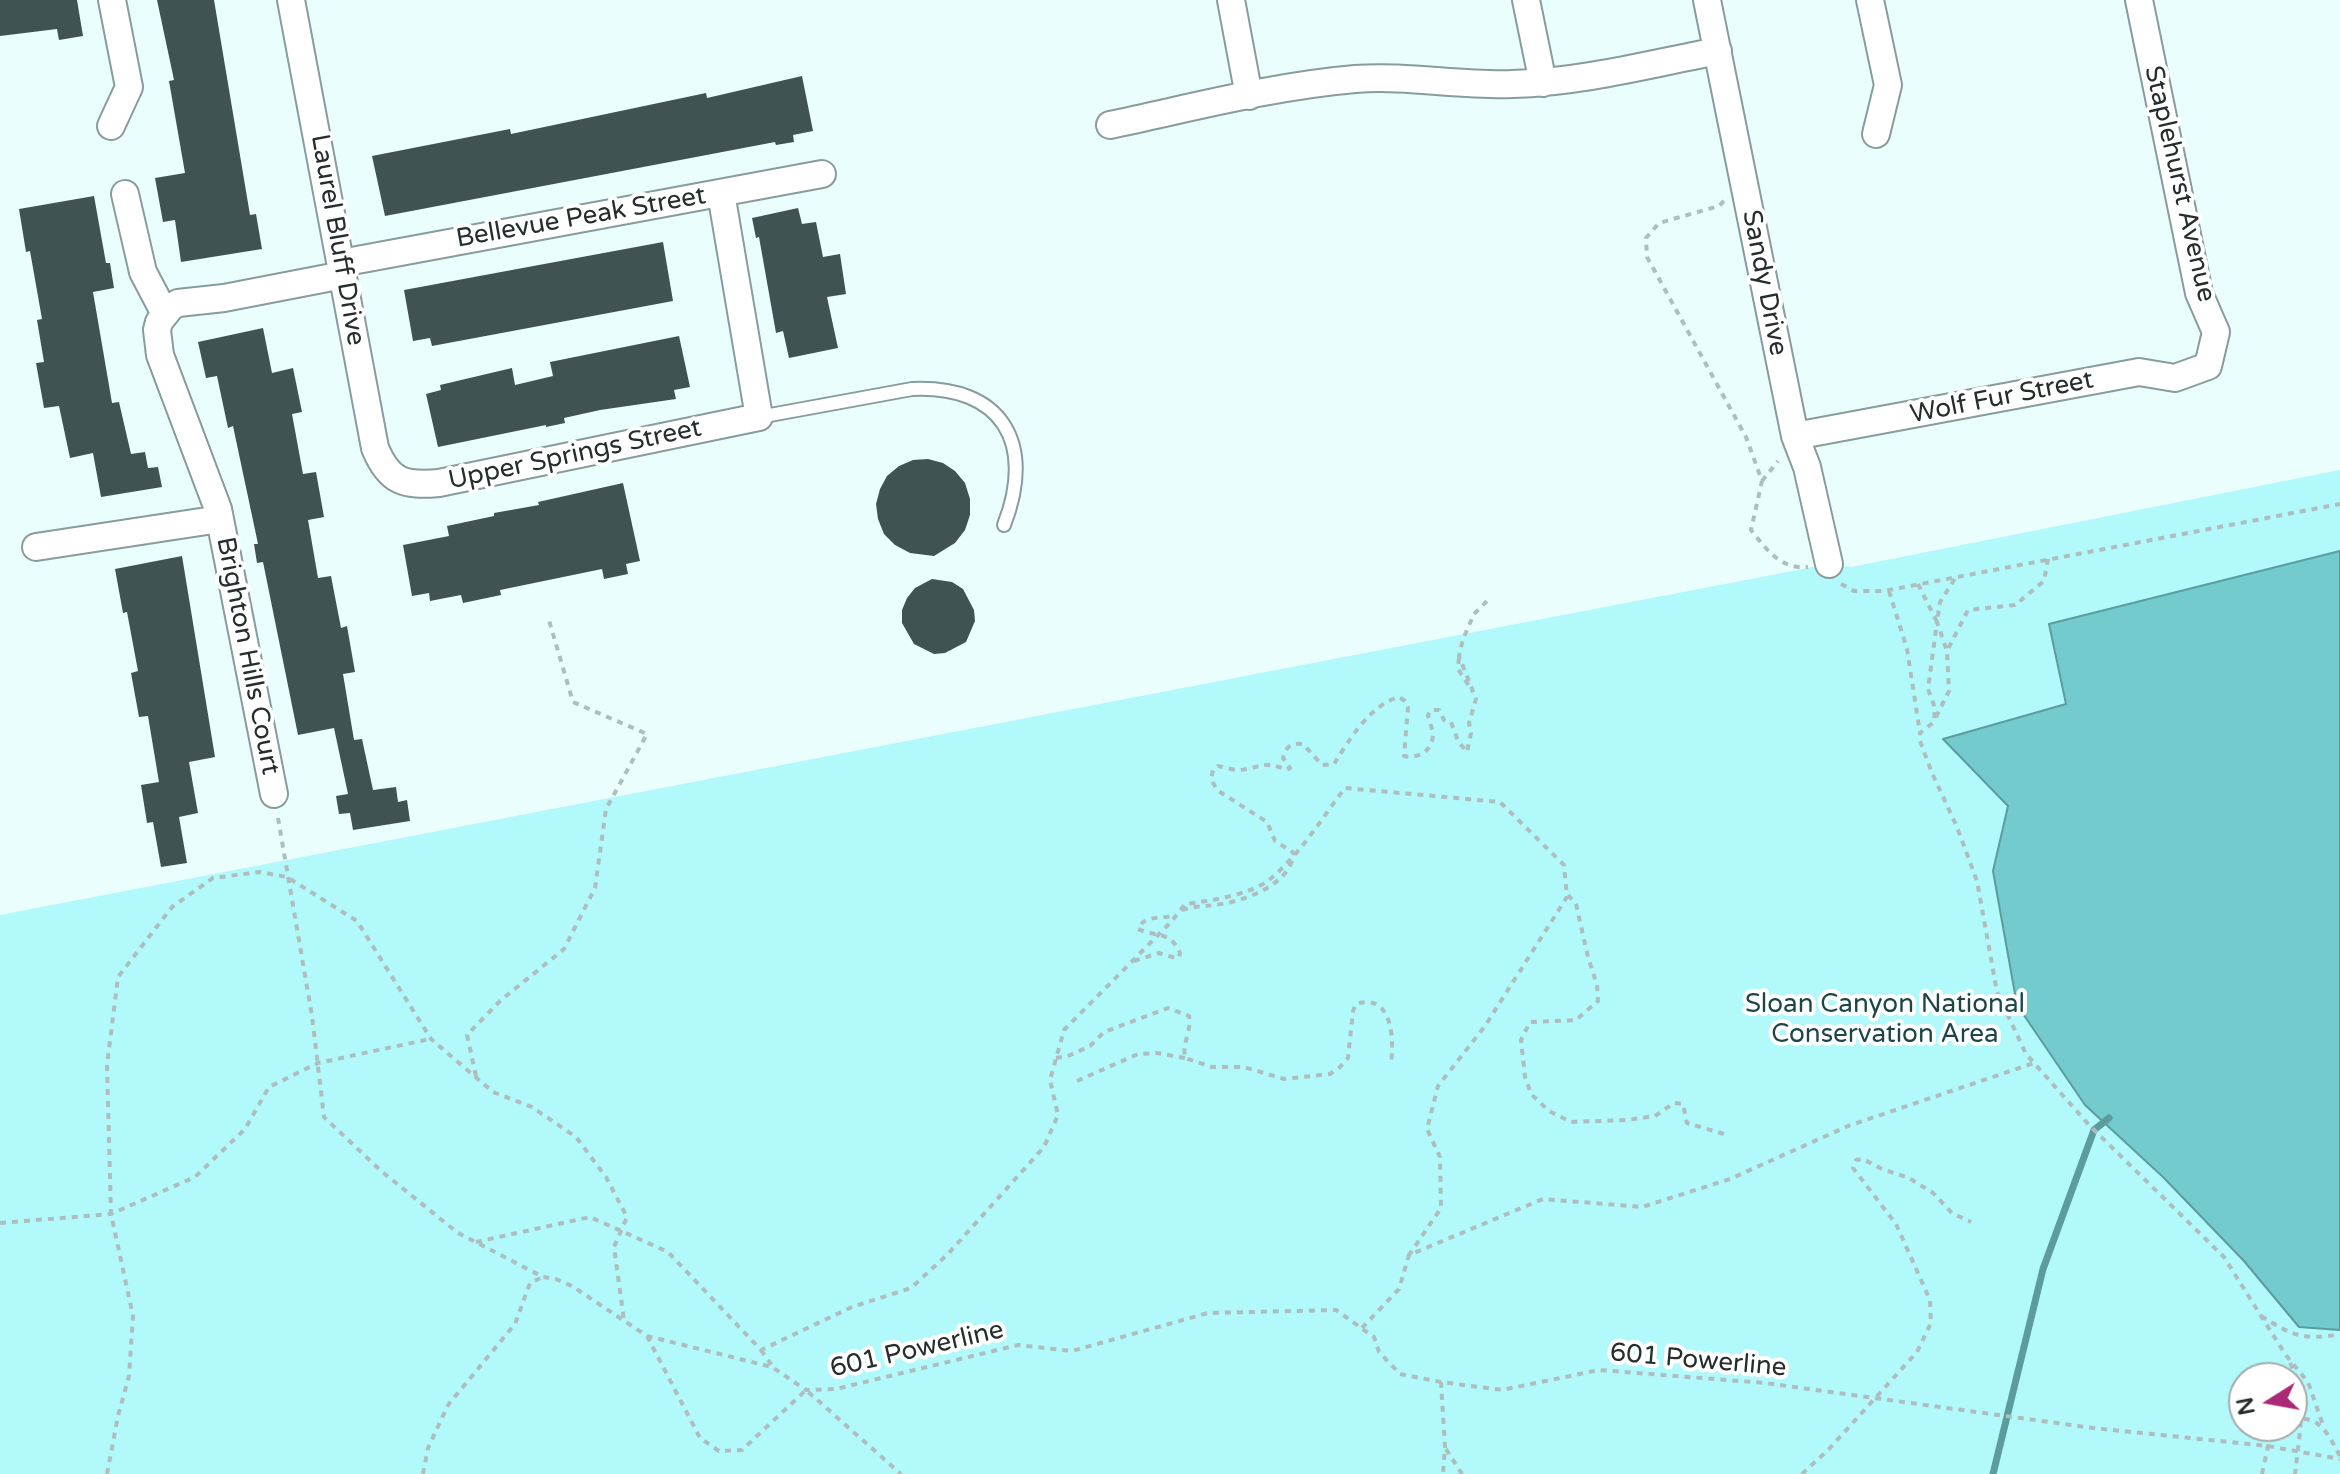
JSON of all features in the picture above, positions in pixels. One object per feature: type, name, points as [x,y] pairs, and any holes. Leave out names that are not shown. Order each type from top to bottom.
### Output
[{"type":"street","points":[[111,126],[129,87],[112,0]]},
{"type":"street","name":"Laurel Bluff Drive","points":[[291,0],[375,448],[391,476]]},
{"type":"street","points":[[1231,0],[1249,96]]},
{"type":"street","points":[[1526,0],[1543,83]]},
{"type":"street","name":"Sandy Drive","points":[[1707,0],[1795,436],[1807,467],[1829,564]]},
{"type":"street","points":[[1870,0],[1888,85],[1876,134]]},
{"type":"street","name":"Staplehurst Avenue","points":[[2139,0],[2199,293],[2216,332],[2208,366]]},
{"type":"street","points":[[1110,125],[1249,96],[1359,79],[1403,78],[1478,84],[1543,83],[1718,51]]},
{"type":"street","name":"Bellevue Peak Street","points":[[165,314],[171,307],[186,301],[224,298],[342,269],[822,174]]},
{"type":"street","points":[[721,193],[759,417]]},
{"type":"street","points":[[125,194],[143,272],[165,314]]},
{"type":"street","name":"Brighton Hills Court","points":[[165,314],[157,330],[160,355],[205,471],[220,519],[274,794]]},
{"type":"street","name":"Wolf Fur Street","points":[[1795,436],[2139,372],[2175,378],[2208,366]]},
{"type":"street","name":"Upper Springs Street","points":[[391,476],[405,483],[439,483],[759,417]]},
{"type":"street","points":[[36,547],[220,519]]},
{"type":"lane","points":[[759,417],[912,389],[937,388],[961,392],[986,404],[1003,424],[1015,451],[1013,503],[1004,525]]},
{"type":"path","points":[[1722,191],[1724,201],[1719,206],[1659,223],[1646,238],[1647,257],[1746,437],[1762,481],[1751,530],[1772,557],[1803,568],[1829,564],[1839,582],[1854,591],[1870,593],[2340,504]]},
{"type":"path","points":[[1947,651],[1968,610],[2015,605],[2044,581],[2048,559]]},
{"type":"path","points":[[1934,722],[1935,708],[1928,689],[1940,602],[1956,577]]},
{"type":"path","points":[[1918,584],[1947,651],[1949,691],[1934,722],[1920,733]]},
{"type":"path","points":[[1889,590],[1907,649],[1920,741],[1977,881],[1997,992],[2026,1054],[2089,1125],[2224,1257],[2289,1362]]},
{"type":"path","points":[[1294,853],[1275,841],[1267,822],[1217,790],[1211,779],[1213,770],[1218,766],[1241,770],[1256,764],[1278,765],[1286,770],[1290,768],[1283,758],[1285,749],[1293,743],[1303,744],[1322,765],[1334,764],[1361,725],[1390,699],[1399,697],[1408,708],[1404,756],[1414,758],[1423,753],[1428,745],[1433,735],[1428,715],[1431,710],[1439,710],[1444,720],[1451,722],[1458,741],[1467,752],[1471,733],[1469,723],[1476,699],[1459,656],[1474,614],[1490,598]]},
{"type":"path","points":[[477,1078],[467,1035],[500,1001],[564,949],[595,888],[606,809],[647,734],[573,702],[548,617]]},
{"type":"path","points":[[761,1350],[852,1307],[911,1288],[948,1254],[1044,1147],[1058,1115],[1050,1080],[1064,1030],[1185,904],[1218,900],[1267,881],[1294,853],[1345,788],[1500,802],[1564,865],[1567,897],[1485,1026],[1438,1086],[1427,1129],[1440,1157],[1441,1208],[1409,1255],[1399,1289],[1362,1328]]},
{"type":"path","name":"601 Powerline","points":[[274,794],[324,1117],[380,1170],[458,1233],[543,1277],[572,1286],[647,1336],[774,1368],[806,1390],[836,1389],[1018,1345],[1072,1351],[1208,1313],[1336,1310],[1374,1337],[1379,1352],[1400,1374],[1441,1382],[1502,1390],[1599,1370],[1765,1383],[2093,1428],[2268,1446],[2340,1458]]},
{"type":"path","points":[[107,1474],[129,1376],[133,1316],[111,1214],[107,1065],[118,977],[172,907],[213,878],[260,872],[287,877],[357,921],[431,1039],[493,1092],[532,1107],[576,1137],[606,1177],[627,1217],[614,1247],[624,1320]]},
{"type":"path","points":[[1567,894],[1576,904],[1597,985],[1598,1001],[1576,1020],[1530,1022],[1521,1040],[1525,1077],[1531,1094],[1549,1111],[1571,1122],[1655,1116],[1674,1103],[1683,1104],[1687,1123],[1724,1134]]},
{"type":"path","points":[[1132,961],[1159,953],[1179,957],[1172,938],[1140,931],[1139,925],[1147,919],[1166,919],[1178,914]]},
{"type":"path","points":[[1077,1081],[1138,1054],[1157,1053],[1212,1067],[1244,1067],[1284,1079],[1330,1074],[1348,1058],[1353,1011],[1356,1004],[1362,1002],[1372,1002],[1384,1011],[1391,1024],[1394,1044],[1391,1064]]},
{"type":"path","points":[[1056,1058],[1090,1046],[1104,1032],[1168,1008],[1183,1012],[1191,1021],[1183,1049],[1185,1058]]},
{"type":"path","points":[[0,1223],[111,1214],[195,1177],[245,1129],[269,1087],[318,1063],[431,1039]]},
{"type":"path","points":[[1409,1255],[1543,1199],[1642,1207],[1730,1179],[1848,1126],[2034,1063]]},
{"type":"path","points":[[1802,1474],[1829,1449],[1917,1352],[1931,1323],[1930,1300],[1896,1224],[1853,1168],[1856,1160],[1863,1159],[1909,1178],[1933,1193],[1952,1213],[1971,1222]]},
{"type":"path","points":[[476,1242],[590,1217],[668,1252],[761,1350],[774,1368]]},
{"type":"path","points":[[423,1474],[428,1448],[448,1405],[515,1324],[530,1283],[543,1277]]},
{"type":"path","points":[[2259,1314],[2290,1334],[2317,1339],[2340,1334]]},
{"type":"path","points":[[647,1336],[700,1438],[719,1451],[742,1450],[806,1390],[901,1474]]},
{"type":"path","points":[[2285,1354],[2308,1382],[2324,1428],[2340,1458]]},
{"type":"path","points":[[1441,1382],[1445,1447],[1443,1474]]},
{"type":"path","points":[[2308,1419],[2324,1428]]},
{"type":"path","points":[[2262,1474],[2271,1442]]},
{"type":"path","points":[[2295,1474],[2299,1442]]},
{"type":"path","points":[[1445,1447],[1462,1474]]},
{"type":"green space","name":"Sloan Canyon National Conservation Area","points":[[2340,470],[2340,1474],[0,1474],[0,915],[1829,564],[1851,567]]},
{"type":"shaded area","points":[[2340,551],[2340,1330],[2299,1327],[2244,1261],[2163,1177],[2085,1105],[2017,1005],[1993,871],[2008,806],[1943,739],[2066,704],[2049,624]]},
{"type":"building","points":[[0,0],[77,0],[83,36],[59,40],[57,29],[0,36]]},
{"type":"building","points":[[157,0],[214,0],[250,215],[256,214],[262,249],[181,262],[175,220],[163,222],[155,178],[185,173],[169,81],[174,80]]},
{"type":"building","points":[[802,76],[813,131],[793,135],[794,142],[776,145],[775,142],[385,216],[372,156],[510,129],[511,134],[706,93],[707,98]]},
{"type":"building","points":[[94,196],[106,263],[110,263],[114,288],[93,292],[112,403],[119,402],[131,454],[145,452],[148,468],[158,467],[162,487],[101,497],[93,453],[70,458],[59,406],[44,408],[36,363],[44,362],[37,320],[42,319],[19,209]]},
{"type":"building","points":[[798,208],[802,224],[816,222],[823,257],[840,254],[846,294],[827,297],[838,348],[789,358],[783,331],[776,333],[759,237],[756,238],[752,218]]},
{"type":"building","points":[[663,242],[673,301],[432,346],[430,338],[413,341],[404,290]]},
{"type":"building","points":[[263,328],[272,373],[293,368],[302,412],[292,414],[303,474],[316,472],[324,517],[308,520],[318,578],[331,576],[341,628],[347,626],[355,672],[343,674],[354,740],[362,739],[373,790],[396,787],[398,802],[407,800],[410,821],[353,830],[350,813],[339,814],[336,796],[348,794],[334,728],[298,735],[263,562],[257,563],[254,544],[258,544],[233,426],[228,428],[217,376],[206,378],[198,342]]},
{"type":"building","points":[[679,336],[690,387],[674,390],[676,399],[600,410],[564,418],[565,423],[438,447],[426,394],[441,390],[440,385],[512,368],[515,385],[553,376],[550,362]]},
{"type":"building","points":[[928,459],[943,463],[955,471],[965,483],[970,499],[970,515],[965,530],[955,543],[934,556],[910,553],[895,545],[884,534],[876,504],[887,476],[913,460]]},
{"type":"building","points":[[623,483],[640,561],[626,564],[628,574],[604,579],[602,569],[500,590],[501,595],[463,603],[461,595],[430,601],[429,593],[412,596],[403,545],[449,536],[447,526]]},
{"type":"building","points":[[182,556],[215,757],[189,762],[198,813],[179,817],[187,863],[161,867],[153,822],[147,823],[141,785],[159,782],[148,716],[139,717],[131,673],[138,671],[115,569]]},
{"type":"building","points":[[932,579],[952,582],[963,589],[974,610],[975,621],[966,642],[945,653],[934,654],[914,644],[902,623],[902,610],[907,598],[915,588]]},
{"type":"waterway","points":[[1993,1474],[2043,1269],[2094,1130],[2109,1118]]}]
